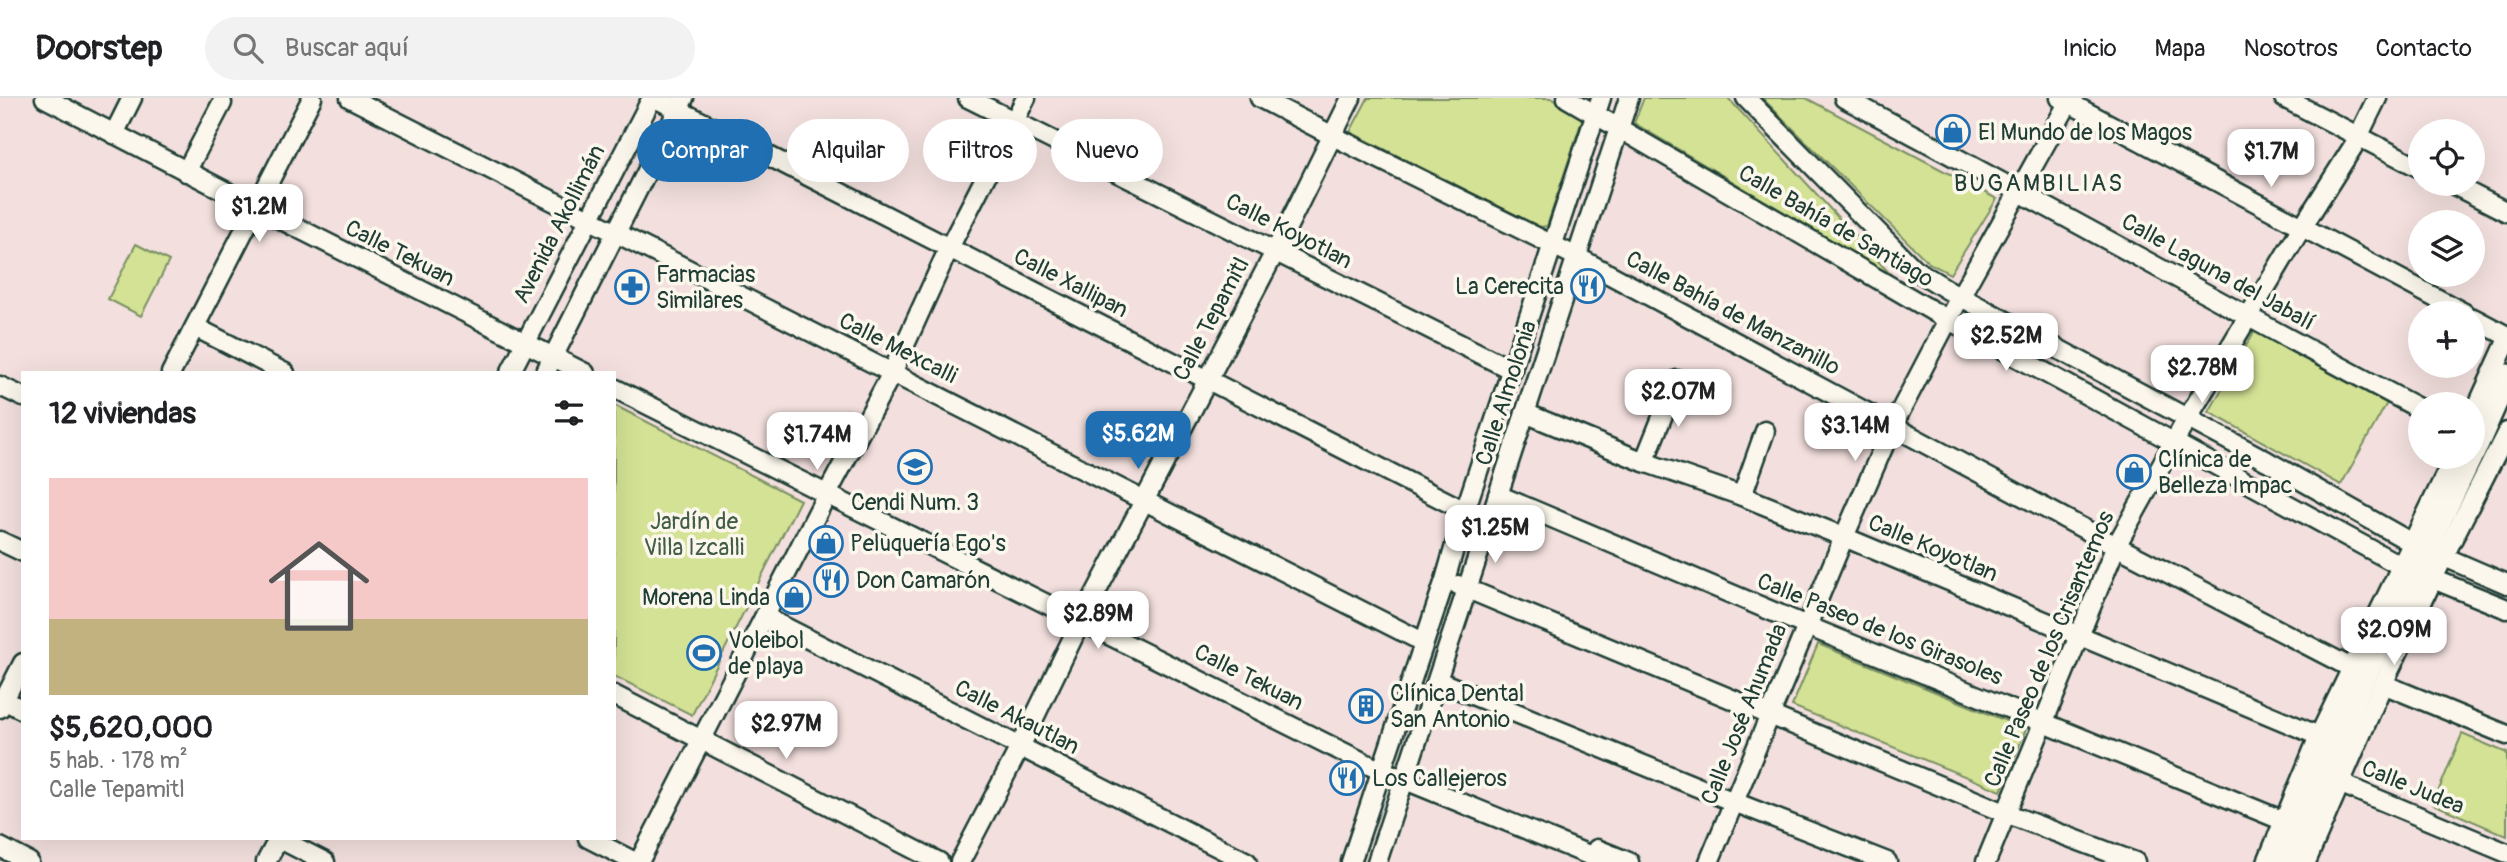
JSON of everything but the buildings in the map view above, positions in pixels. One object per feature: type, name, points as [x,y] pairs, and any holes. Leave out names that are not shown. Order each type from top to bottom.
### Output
[{"type":"main road","points":[[2485,421],[2507,376]]},
{"type":"main road","points":[[2285,862],[2463,469]]},
{"type":"street","name":"Calle Tekuan","points":[[46,98],[256,208],[525,343],[549,365],[576,371]]},
{"type":"street","points":[[114,134],[132,98]]},
{"type":"street","points":[[172,371],[312,98]]},
{"type":"street","name":"Calle Mexcalli","points":[[350,98],[1423,642]]},
{"type":"street","name":"Avenida Akollimán","points":[[511,371],[653,98]]},
{"type":"street","name":"Calle Xallipan","points":[[653,98],[681,104],[949,248],[1465,511]]},
{"type":"street","name":"Calle Koyotlan","points":[[968,98],[1010,119]]},
{"type":"street","points":[[1015,119],[1026,98]]},
{"type":"street","name":"Calle Bahía de Manzanillo","points":[[1260,98],[1577,257],[2116,546],[2367,676],[2507,735]]},
{"type":"street","name":"Calle Tepamitl","points":[[960,862],[1081,621],[1275,252],[1351,98]]},
{"type":"street","name":"Calle Bahía de Santiago","points":[[1566,98],[1598,106],[1618,128],[1948,320],[2416,572],[2507,609]]},
{"type":"street","name":"Calle Almolonia","points":[[1377,862],[1629,98]]},
{"type":"street","name":"Calle Bahía de Santiago","points":[[1746,98],[1914,269],[2428,549],[2507,584]]},
{"type":"street","name":"Calle Laguna del Jabalí","points":[[1844,98],[2408,403]]},
{"type":"street","points":[[2284,98],[2408,162]]},
{"type":"street","name":"Calle Paseo de los Crisantemos","points":[[1986,862],[2116,546],[2187,419],[2359,137],[2377,98]]},
{"type":"street","points":[[2066,100],[2442,301]]},
{"type":"street","name":"Calle José Ahumada","points":[[1709,862],[1892,427],[1961,295],[2020,191],[2066,100]]},
{"type":"street","points":[[186,172],[222,103]]},
{"type":"street","points":[[549,365],[681,104]]},
{"type":"street","name":"Calle Almolonia","points":[[1351,862],[1598,106]]},
{"type":"street","name":"Calle Koyotlan","points":[[1037,133],[1512,370]]},
{"type":"street","points":[[592,840],[637,862],[892,373],[949,248],[983,182]]},
{"type":"street","points":[[2476,196],[2507,212]]},
{"type":"street","points":[[2485,324],[2507,336]]},
{"type":"street","points":[[195,327],[281,371]]},
{"type":"street","points":[[2484,392],[2507,341]]},
{"type":"street","points":[[1644,462],[1677,380]]},
{"type":"street","points":[[0,386],[21,396]]},
{"type":"street","name":"Calle Tekuan","points":[[616,388],[1081,621],[1383,765],[1629,862]]},
{"type":"street","name":"Calle Koyotlan","points":[[1525,414],[1844,537],[2319,736]]},
{"type":"street","points":[[1742,496],[1765,431]]},
{"type":"street","points":[[2428,549],[2501,461],[2507,432]]},
{"type":"street","points":[[2428,549],[2451,469]]},
{"type":"street","name":"Calle Paseo de los Girasoles","points":[[1498,495],[1807,626],[2284,821]]},
{"type":"street","points":[[0,541],[21,551]]},
{"type":"street","points":[[1445,580],[2005,813],[2135,862]]},
{"type":"street","name":"Calle Akautlan","points":[[765,617],[1247,862]]},
{"type":"street","points":[[21,667],[1,702],[21,709]]},
{"type":"street","points":[[2267,862],[2319,736],[2367,676]]},
{"type":"street","points":[[2306,862],[2339,783],[2367,676]]},
{"type":"street","points":[[1438,681],[1887,862]]},
{"type":"street","points":[[616,696],[939,862]]},
{"type":"street","name":"Calle Tekuan","points":[[1405,774],[1606,862]]},
{"type":"street","name":"Calle Judea","points":[[2339,783],[2507,853]]},
{"type":"street","points":[[267,862],[277,840]]},
{"type":"street","points":[[282,840],[325,862]]},
{"type":"street","points":[[0,847],[29,862]]},
{"type":"green space","points":[[1368,98],[1551,98],[1578,112],[1582,120],[1547,226],[1540,227],[1350,132]]},
{"type":"green space","points":[[1644,98],[1728,98],[1892,276],[1634,123]]},
{"type":"green space","points":[[1762,98],[1806,98],[1997,199],[1950,274],[1929,263]]},
{"type":"green space","points":[[136,244],[169,261],[141,316],[108,299]]},
{"type":"green space","points":[[2255,330],[2387,403],[2341,485],[2209,412]]},
{"type":"green space","name":"Jardín de Villa Izcalli","points":[[616,406],[800,500],[692,715],[616,677]]},
{"type":"green space","points":[[1818,644],[2026,729],[2001,791],[1792,706]]},
{"type":"green space","points":[[2462,734],[2507,753],[2507,836],[2433,804]]},
{"type":"place","name":"El Mundo de los Magos","points":[[1953,132]]},
{"type":"place","name":"La Cerecita","points":[[1588,286]]},
{"type":"place","name":"Farmacias Similares","points":[[632,287]]},
{"type":"place","name":"Cendi Num. 3","points":[[915,467]]},
{"type":"place","name":"Clínica de Belleza Impac","points":[[2134,472]]},
{"type":"place","name":"Peluquería Ego's","points":[[826,543]]},
{"type":"place","name":"Don Camarón","points":[[831,580]]},
{"type":"place","name":"Morena Linda","points":[[794,597]]},
{"type":"place","name":"Voleibol de playa","points":[[704,653]]},
{"type":"place","name":"Clínica Dental San Antonio","points":[[1366,706]]},
{"type":"place","name":"Los Callejeros","points":[[1347,778]]},
{"type":"district","name":"BUGAMBILIAS","points":[[2039,183]]}]
